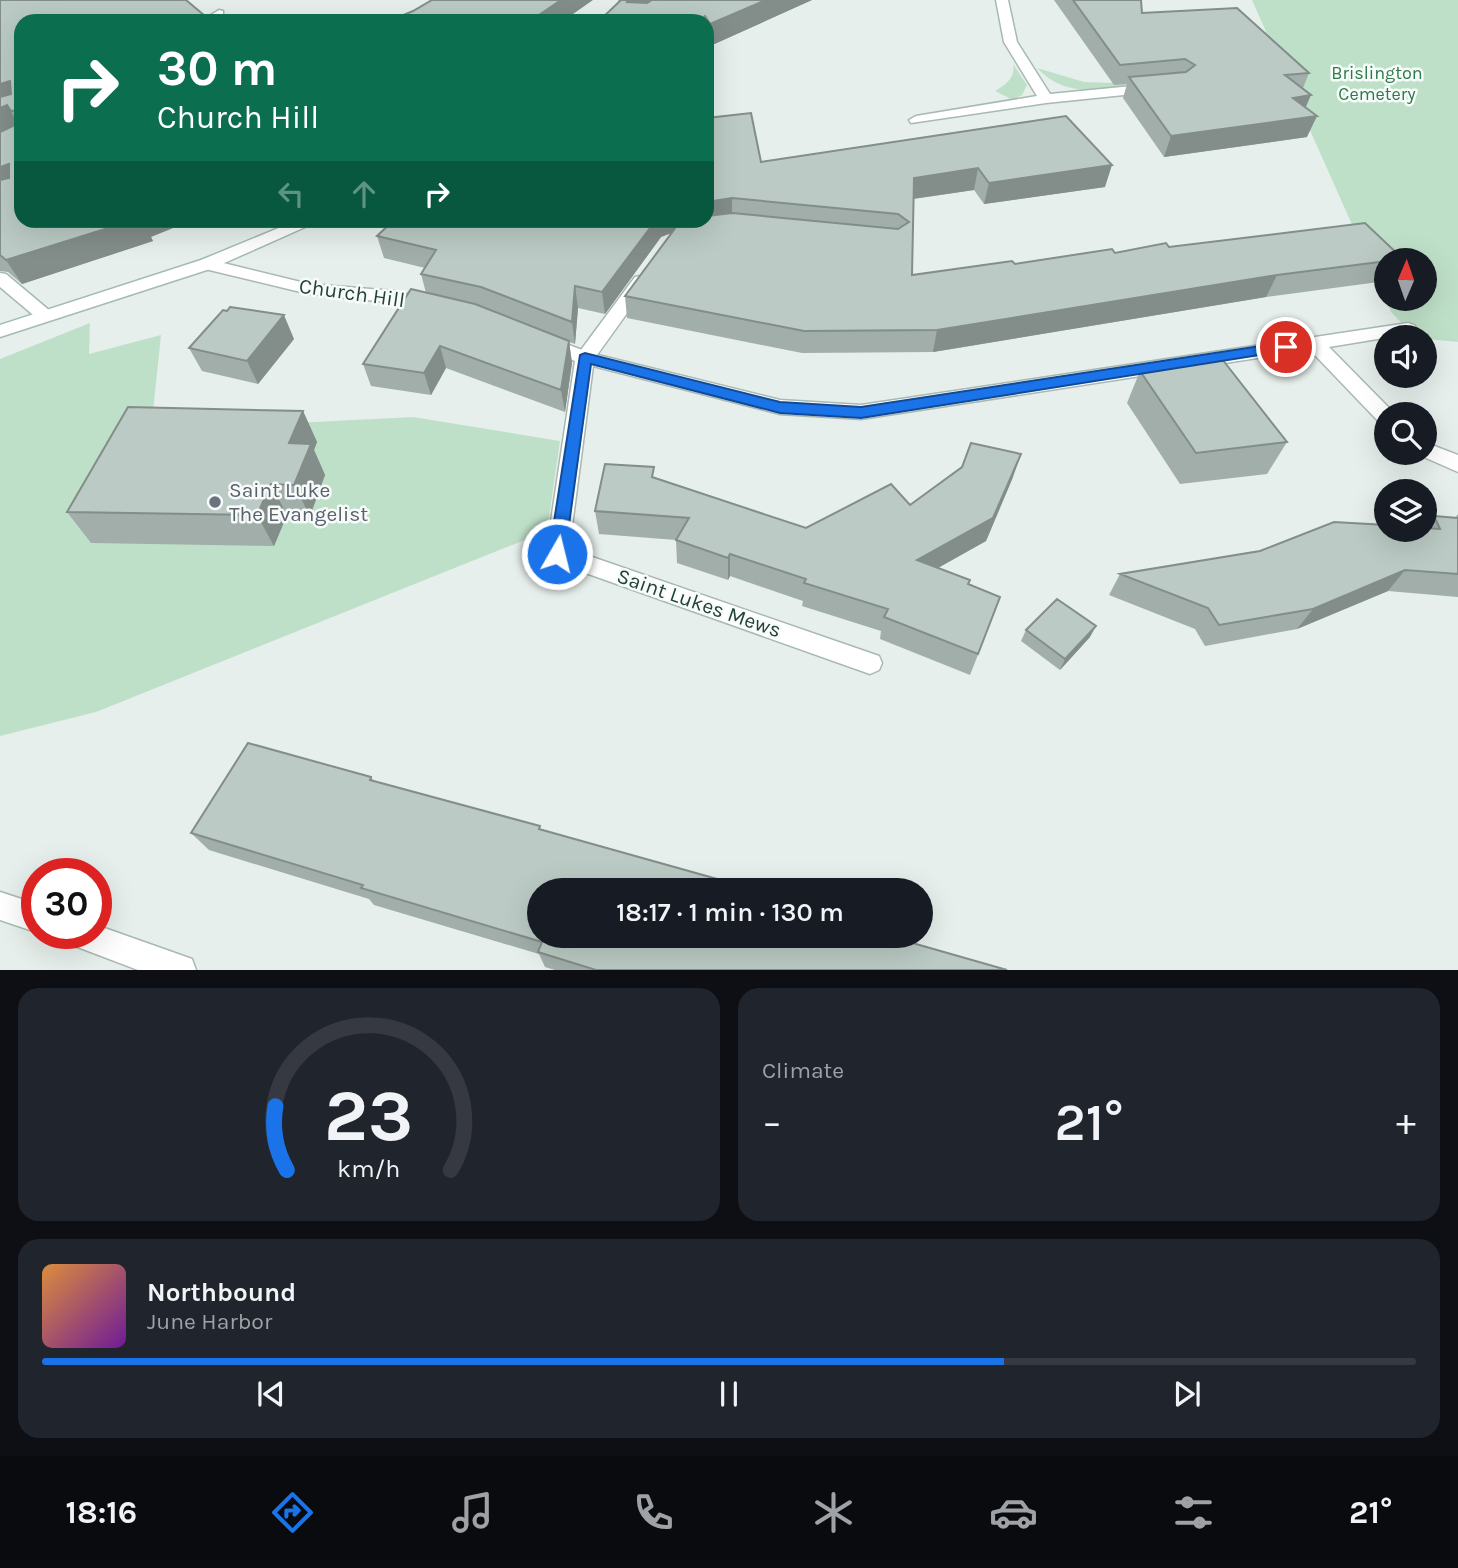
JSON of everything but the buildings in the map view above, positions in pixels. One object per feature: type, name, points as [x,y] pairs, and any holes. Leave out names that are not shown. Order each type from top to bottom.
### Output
[{"type":"street","points":[[1002,0],[1003,21],[1010,45],[1046,99]]},
{"type":"street","points":[[916,120],[1046,99],[1165,87]]},
{"type":"street","points":[[0,331],[207,264],[294,228]]},
{"type":"street","name":"Church Hill","points":[[207,264],[309,289],[395,298],[447,309]]},
{"type":"street","points":[[585,358],[653,264]]},
{"type":"street","points":[[0,278],[44,315]]},
{"type":"street","points":[[523,333],[585,358],[780,407],[861,412],[1374,334]]},
{"type":"street","points":[[1314,343],[1374,405]]},
{"type":"street","name":"Saint Lukes Mews","points":[[585,358],[557,554],[870,663]]},
{"type":"street","points":[[1437,455],[1458,464]]},
{"type":"street","points":[[0,906],[21,913]]},
{"type":"street","points":[[112,945],[181,970]]},
{"type":"green space","name":"Brislington Cemetery","points":[[1252,0],[1458,0],[1458,342],[1437,340],[1437,325],[1404,325],[1391,312],[1437,312],[1437,248],[1374,248],[1374,274]]},
{"type":"green space","points":[[1013,64],[1027,85],[1022,95],[1013,100],[995,91],[1011,77]]},
{"type":"green space","points":[[1037,68],[1084,82],[1143,84],[1087,90],[1061,85]]},
{"type":"green space","points":[[90,323],[89,354],[161,335],[151,430],[413,417],[560,441],[547,531],[96,712],[0,736],[0,359]]},
{"type":"place","name":"Saint Luke The Evangelist","points":[[215,502]]},
{"type":"route","points":[[557,554],[585,358],[780,407],[861,412],[1286,347]]}]
